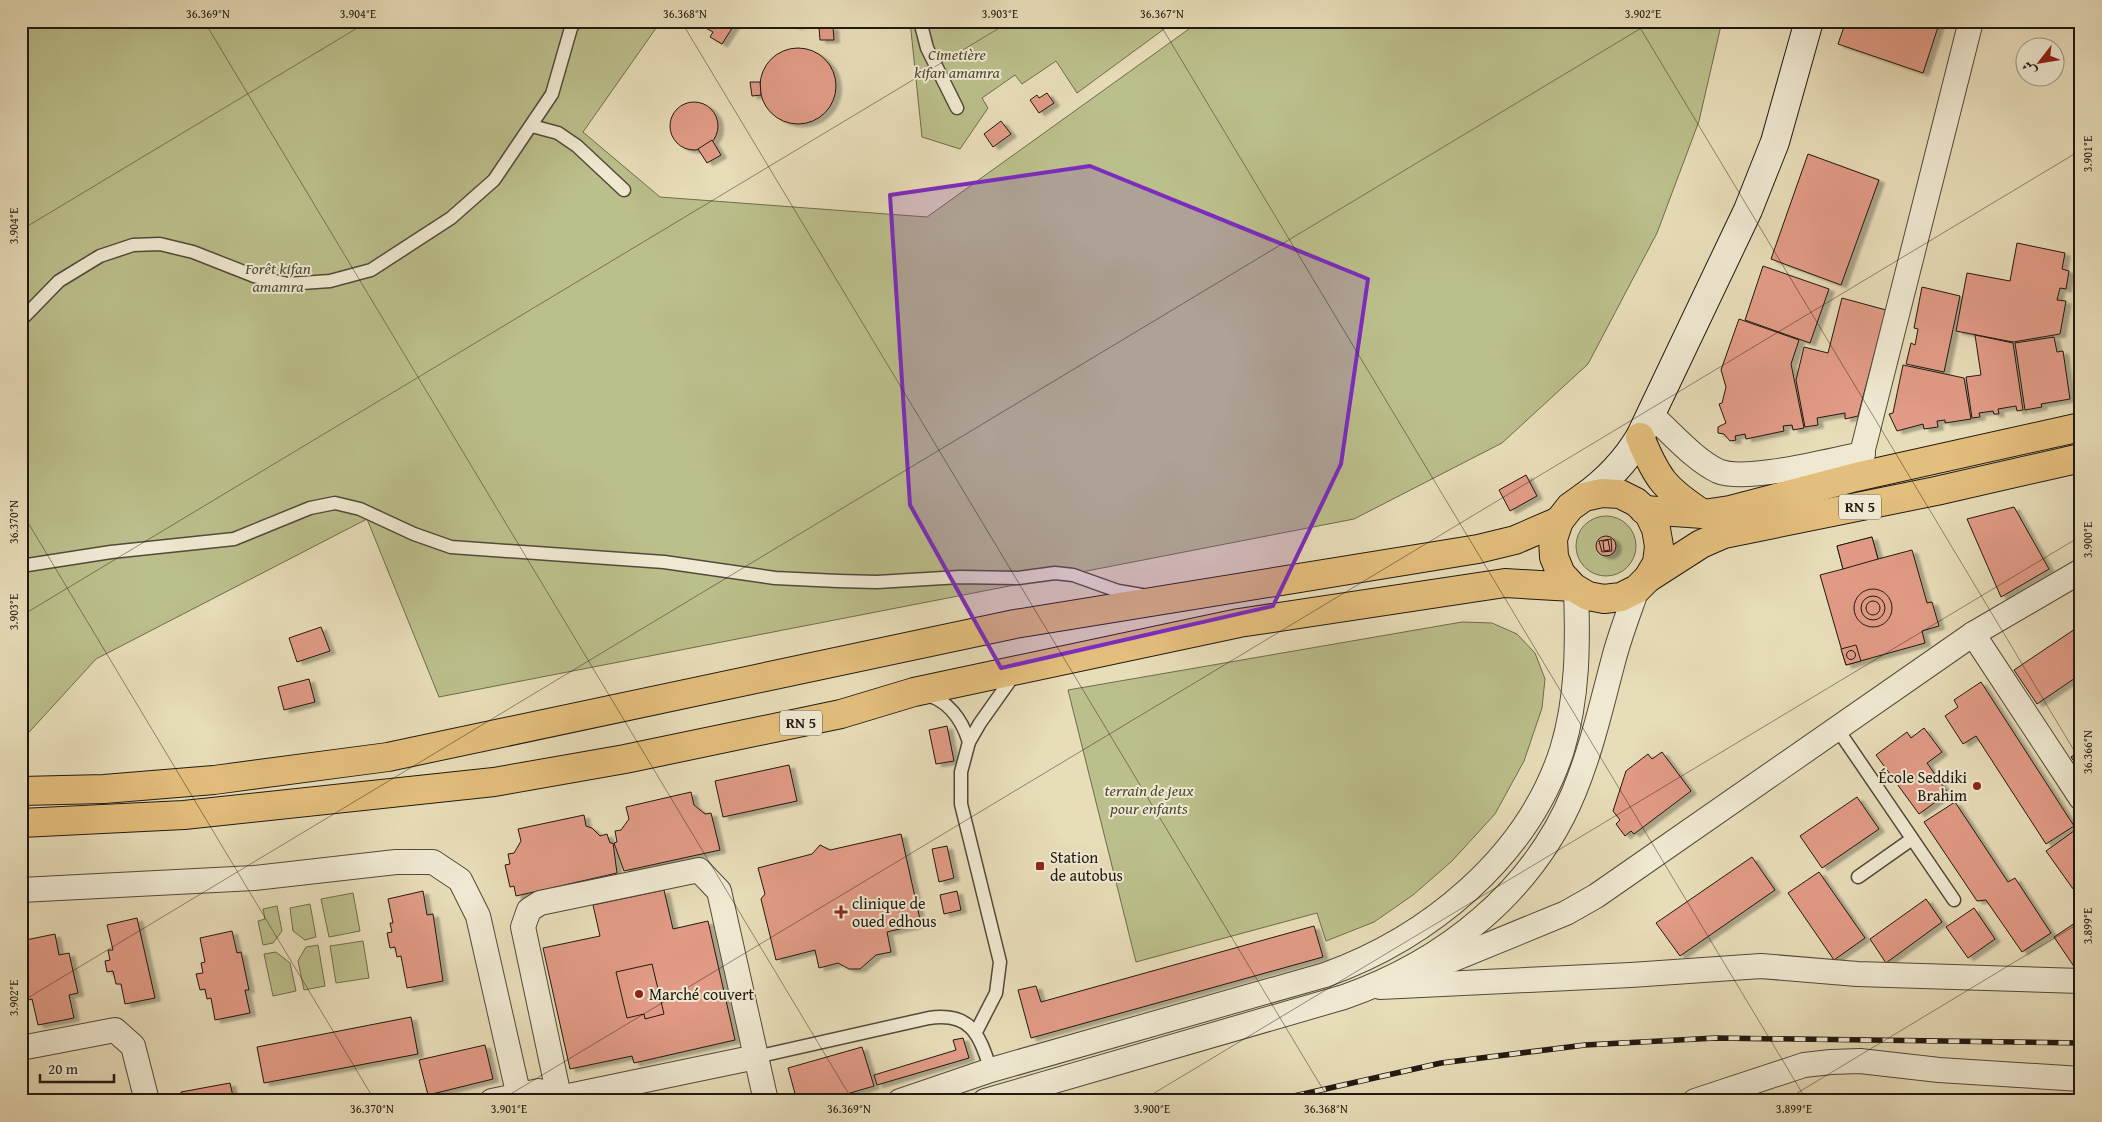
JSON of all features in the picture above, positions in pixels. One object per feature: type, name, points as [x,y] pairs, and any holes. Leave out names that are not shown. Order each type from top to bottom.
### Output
[{"type":"main road","points":[[1645,425],[1651,465],[1662,482],[1674,494],[1703,514]]},
{"type":"main road","name":"RN 5","points":[[1640,506],[1703,514],[1730,510],[1859,466],[2081,427]]},
{"type":"main road","name":"RN 5","points":[[1643,583],[1701,544],[1724,534],[1936,491],[2081,458]]},
{"type":"main road","points":[[1602,493],[1620,494],[1640,506],[1656,529],[1659,546],[1656,563],[1643,583],[1621,597],[1604,599],[1588,596],[1574,588],[1561,574],[1554,557],[1553,539],[1559,521],[1570,507],[1584,497],[1602,493]]},
{"type":"main road","points":[[21,791],[104,789],[214,780],[388,757],[1015,624],[1478,549],[1515,540],[1559,521]]},
{"type":"main road","name":"RN 5","points":[[21,823],[184,815],[494,782],[625,759],[841,714],[914,692],[1238,623],[1505,582],[1574,588]]},
{"type":"street","points":[[1584,497],[1605,482],[1621,465],[1645,425],[1748,210],[1775,142],[1809,21]]},
{"type":"street","points":[[1645,425],[1709,466],[1729,474],[1859,466],[1971,21]]},
{"type":"street","points":[[1640,506],[1632,482],[1632,464],[1645,425]]},
{"type":"street","points":[[985,1101],[1142,1054],[1277,1017],[1421,973],[1566,913],[1596,896],[1836,727],[1973,634],[2081,571]]},
{"type":"street","points":[[1374,987],[1428,958],[1470,928],[1505,898],[1532,866],[1554,832],[1573,793],[1586,760],[1614,657],[1643,583]]},
{"type":"street","points":[[900,1101],[990,1070],[1325,975],[1358,963],[1408,937],[1437,916],[1498,860],[1542,798],[1562,750],[1576,683],[1578,651],[1574,588]]},
{"type":"street","points":[[1973,634],[2081,798]]},
{"type":"street","points":[[21,890],[254,878],[396,862],[433,862],[460,880],[478,916],[520,1098]]},
{"type":"street","points":[[560,1099],[523,927],[529,910],[540,903],[699,870],[719,891],[766,1101]]},
{"type":"street","points":[[1470,928],[1497,932],[1536,926]]},
{"type":"street","points":[[1374,987],[1612,976],[1761,966],[1857,974],[2081,981]]},
{"type":"street","points":[[21,1048],[115,1030],[133,1046],[147,1101]]},
{"type":"street","points":[[492,1101],[520,1098],[539,1091],[560,1099],[756,1057]]},
{"type":"street","points":[[1695,1101],[1804,1065],[1831,1062],[1860,1061],[1939,1070],[2081,1079]]},
{"type":"lane","points":[[21,320],[59,281],[100,256],[133,245],[160,244],[193,252],[254,276],[288,284],[330,281],[370,270],[451,218],[494,180],[552,94],[571,28],[576,21]]},
{"type":"lane","points":[[920,21],[927,48],[957,108]]},
{"type":"lane","points":[[532,126],[558,133],[571,141],[624,190]]},
{"type":"lane","points":[[21,566],[111,552],[234,539],[310,508],[335,504],[360,509],[414,534],[450,547],[664,562],[775,578],[838,582],[877,582],[960,577],[1018,578],[1055,573],[1073,575],[1118,591],[1169,599]]},
{"type":"lane","points":[[976,1032],[996,993],[1000,962],[961,804],[961,772],[969,742],[992,704],[1018,670]]},
{"type":"lane","points":[[914,692],[927,695],[950,708],[959,718],[969,742]]},
{"type":"lane","points":[[1836,727],[1954,900]]},
{"type":"lane","points":[[1858,877],[1912,839]]},
{"type":"lane","points":[[756,1057],[942,1016],[954,1016],[965,1022],[976,1032],[990,1070]]},
{"type":"highlighted area","points":[[1090,166],[1368,279],[1341,464],[1273,606],[1001,668],[910,505],[890,195]]},
{"type":"green space","name":"Forêt kifan amamra","points":[[21,21],[661,21],[583,132],[660,197],[927,217],[1200,21],[1722,21],[1699,121],[1657,233],[1588,364],[1502,443],[1354,519],[439,697],[367,519],[96,659],[21,741]]},
{"type":"green space","name":"Cimetière kifan amamra","points":[[910,21],[1175,21],[1077,93],[1056,61],[1022,84],[1015,75],[982,98],[988,108],[960,149],[922,137]]},
{"type":"green space","points":[[1606,516],[1622,521],[1627,525],[1631,530],[1636,546],[1631,562],[1627,567],[1622,571],[1606,576],[1590,571],[1585,567],[1581,562],[1576,546],[1581,530],[1585,525],[1590,521]]},
{"type":"green space","name":"terrain de jeux pour enfants","points":[[1462,622],[1492,623],[1517,634],[1535,653],[1545,679],[1542,708],[1524,761],[1495,814],[1452,861],[1413,895],[1374,922],[1326,941],[1317,913],[1136,962],[1068,690]]},
{"type":"green space","points":[[353,893],[360,931],[329,937],[321,899]]},
{"type":"green space","points":[[310,904],[316,937],[305,940],[293,931],[290,908]]},
{"type":"green space","points":[[277,906],[282,931],[273,943],[263,945],[258,921],[265,919],[263,909]]},
{"type":"green space","points":[[363,941],[369,978],[336,983],[330,946]]},
{"type":"green space","points":[[318,945],[325,986],[304,990],[298,961],[306,947]]},
{"type":"green space","points":[[276,952],[290,963],[296,991],[273,996],[264,954]]},
{"type":"building","points":[[703,21],[728,21],[734,25],[722,44],[710,37],[713,32],[701,25]]},
{"type":"building","points":[[779,21],[816,21],[796,26]]},
{"type":"building","points":[[1846,21],[1940,21],[1923,73],[1838,44]]},
{"type":"building","points":[[819,27],[833,27],[834,40],[820,40]]},
{"type":"building","points":[[798,48],[813,51],[825,59],[833,71],[836,86],[833,101],[825,113],[813,121],[798,124],[783,121],[771,113],[763,101],[760,86],[763,71],[771,59],[783,51]]},
{"type":"building","points":[[750,82],[760,82],[761,95],[752,96]]},
{"type":"building","points":[[1047,93],[1054,103],[1039,113],[1030,100],[1037,95],[1039,98]]},
{"type":"building","points":[[694,102],[703,104],[711,109],[716,117],[718,126],[716,135],[711,143],[703,148],[694,150],[685,148],[677,143],[672,135],[670,126],[672,117],[677,109],[685,104]]},
{"type":"building","points":[[1001,121],[1011,134],[993,147],[984,134]]},
{"type":"building","points":[[712,140],[721,155],[707,163],[698,149]]},
{"type":"building","points":[[1808,154],[1879,180],[1841,285],[1771,259]]},
{"type":"building","points":[[2017,243],[2065,253],[2062,269],[2069,271],[2066,289],[2060,288],[2057,300],[2066,301],[2060,334],[2013,342],[1956,331],[1967,273],[2010,281]]},
{"type":"building","points":[[1763,266],[1829,289],[1810,343],[1745,320]]},
{"type":"building","points":[[1922,287],[1960,296],[1944,372],[1906,364],[1911,343],[1915,345],[1918,329],[1914,328]]},
{"type":"building","points":[[1842,298],[1886,310],[1858,416],[1845,419],[1845,413],[1817,418],[1818,425],[1805,427],[1796,380],[1804,347],[1828,353]]},
{"type":"building","points":[[1739,319],[1799,340],[1791,364],[1804,428],[1793,430],[1792,425],[1783,426],[1784,431],[1746,439],[1745,434],[1735,436],[1736,440],[1730,441],[1724,434],[1718,433],[1718,427],[1726,423],[1719,404],[1722,403],[1726,387],[1721,370]]},
{"type":"building","points":[[1975,335],[2013,343],[2023,410],[2017,411],[2016,406],[1998,409],[1999,414],[1994,414],[1993,411],[1979,413],[1980,417],[1972,418],[1966,377],[1981,375]]},
{"type":"building","points":[[2054,337],[2057,352],[2063,351],[2070,399],[2041,404],[2042,407],[2025,410],[2015,343]]},
{"type":"building","points":[[1903,365],[1964,378],[1971,419],[1945,423],[1945,420],[1937,421],[1938,427],[1924,429],[1923,424],[1897,431],[1889,414],[1893,413]]},
{"type":"building","points":[[1526,475],[1537,496],[1510,511],[1499,490]]},
{"type":"building","points":[[2014,507],[2049,569],[2001,597],[1967,519]]},
{"type":"building","points":[[1606,536],[1613,539],[1616,546],[1613,553],[1606,556],[1599,553],[1596,546],[1599,539]]},
{"type":"building","points":[[1872,537],[1878,559],[1912,550],[1927,603],[1932,602],[1939,626],[1922,631],[1925,643],[1846,665],[1820,575],[1843,569],[1837,546]]},
{"type":"building","points":[[1872,537],[1878,559],[1843,569],[1837,546]]},
{"type":"building","points":[[1611,539],[1612,551],[1602,552],[1599,541]]},
{"type":"building","points":[[1608,540],[1610,550],[1604,551],[1603,541]]},
{"type":"building","points":[[1873,589],[1887,594],[1892,608],[1887,622],[1873,627],[1859,622],[1854,608],[1859,594]]},
{"type":"building","points":[[1873,596],[1881,600],[1885,608],[1881,616],[1873,620],[1865,616],[1861,608],[1865,600]]},
{"type":"building","points":[[1870,601],[1876,601],[1880,608],[1876,615],[1870,615],[1866,611],[1866,605]]},
{"type":"building","points":[[2081,625],[2081,674],[2037,704],[2014,670]]},
{"type":"building","points":[[321,627],[330,651],[297,662],[289,638]]},
{"type":"building","points":[[1856,645],[1861,661],[1846,665],[1841,649]]},
{"type":"building","points":[[1851,650],[1856,655],[1851,660],[1846,655]]},
{"type":"building","points":[[309,679],[315,702],[284,710],[278,687]]},
{"type":"building","points":[[1981,682],[2074,826],[2046,844],[1976,736],[1963,744],[1945,716],[1958,707],[1954,700]]},
{"type":"building","points":[[947,726],[954,761],[936,764],[929,730]]},
{"type":"building","points":[[1924,728],[1942,752],[1927,763],[1948,793],[1919,814],[1876,755],[1907,732],[1911,738]]},
{"type":"building","points":[[2081,750],[2081,771],[2071,757]]},
{"type":"building","points":[[1662,752],[1691,791],[1634,834],[1631,831],[1625,836],[1616,824],[1620,820],[1613,811],[1626,771],[1648,754],[1652,759]]},
{"type":"building","points":[[789,765],[797,801],[723,817],[715,781]]},
{"type":"building","points":[[691,792],[694,805],[705,814],[711,813],[720,850],[624,871],[614,843],[617,842],[615,831],[621,830],[629,819],[626,807]]},
{"type":"building","points":[[1857,797],[1879,829],[1822,868],[1800,836]]},
{"type":"building","points":[[1955,802],[2008,882],[2015,878],[2051,933],[2022,952],[1986,900],[1977,901],[1924,822]]},
{"type":"building","points":[[584,815],[586,826],[592,828],[600,836],[607,834],[610,843],[613,843],[617,873],[516,896],[514,886],[510,887],[505,865],[510,864],[508,854],[514,853],[521,841],[518,829]]},
{"type":"building","points":[[2078,828],[2081,831],[2081,900],[2046,851]]},
{"type":"building","name":"clinique de oued edhous","points":[[901,834],[921,924],[887,932],[891,952],[876,955],[860,969],[849,969],[838,963],[819,968],[815,950],[776,960],[761,899],[765,894],[758,868],[812,854],[820,845],[830,850]]},
{"type":"building","points":[[947,846],[954,878],[939,882],[932,849]]},
{"type":"building","points":[[1752,857],[1775,890],[1680,956],[1656,923]]},
{"type":"building","points":[[1819,872],[1865,938],[1834,960],[1788,893]]},
{"type":"building","name":"Marché couvert","points":[[664,890],[673,929],[708,921],[735,1040],[634,1063],[632,1056],[570,1069],[543,948],[600,936],[593,905]]},
{"type":"building","points":[[423,891],[427,915],[433,914],[443,981],[407,988],[401,956],[397,957],[395,947],[390,948],[387,933],[392,932],[390,923],[393,923],[388,899]]},
{"type":"building","points":[[957,891],[961,910],[944,914],[940,895]]},
{"type":"building","points":[[1926,899],[1942,922],[1886,963],[1870,939]]},
{"type":"building","points":[[1974,908],[1995,939],[1968,958],[1946,927]]},
{"type":"building","points":[[137,918],[155,998],[125,1004],[121,984],[116,984],[113,971],[107,972],[105,961],[110,960],[108,950],[113,950],[107,925]]},
{"type":"building","points":[[2081,919],[2081,964],[2075,968],[2054,937]]},
{"type":"building","points":[[1314,926],[1323,957],[1031,1038],[1018,990],[1036,986],[1041,1002]]},
{"type":"building","points":[[232,931],[237,953],[241,952],[249,990],[245,990],[250,1013],[215,1020],[211,998],[207,999],[205,989],[200,990],[196,974],[203,973],[201,963],[205,962],[200,938]]},
{"type":"building","points":[[55,934],[59,955],[69,953],[78,993],[69,995],[74,1018],[38,1025],[32,999],[28,1000],[26,989],[22,990],[21,988],[21,978],[24,978],[21,967],[26,966],[21,941]]},
{"type":"building","points":[[652,964],[664,1014],[645,1019],[644,1014],[627,1018],[616,972]]},
{"type":"building","points":[[411,1017],[418,1054],[264,1083],[257,1047]]},
{"type":"building","points":[[963,1038],[969,1058],[877,1085],[874,1075],[956,1050],[953,1040]]},
{"type":"building","points":[[485,1045],[493,1079],[428,1095],[419,1060]]},
{"type":"building","points":[[862,1047],[874,1086],[823,1101],[797,1101],[788,1068]]},
{"type":"building","points":[[230,1083],[234,1101],[182,1101],[181,1092]]},
{"type":"railway","points":[[1272,1101],[1441,1063],[1585,1045],[1716,1038],[2081,1043]]},
{"type":"place","name":"École Seddiki Brahim","points":[[1977,786]]},
{"type":"place","name":"Station de autobus","points":[[1040,866]]},
{"type":"place","name":"clinique de oued edhous","points":[[841,912]]},
{"type":"place","name":"Marché couvert","points":[[639,994]]}]
